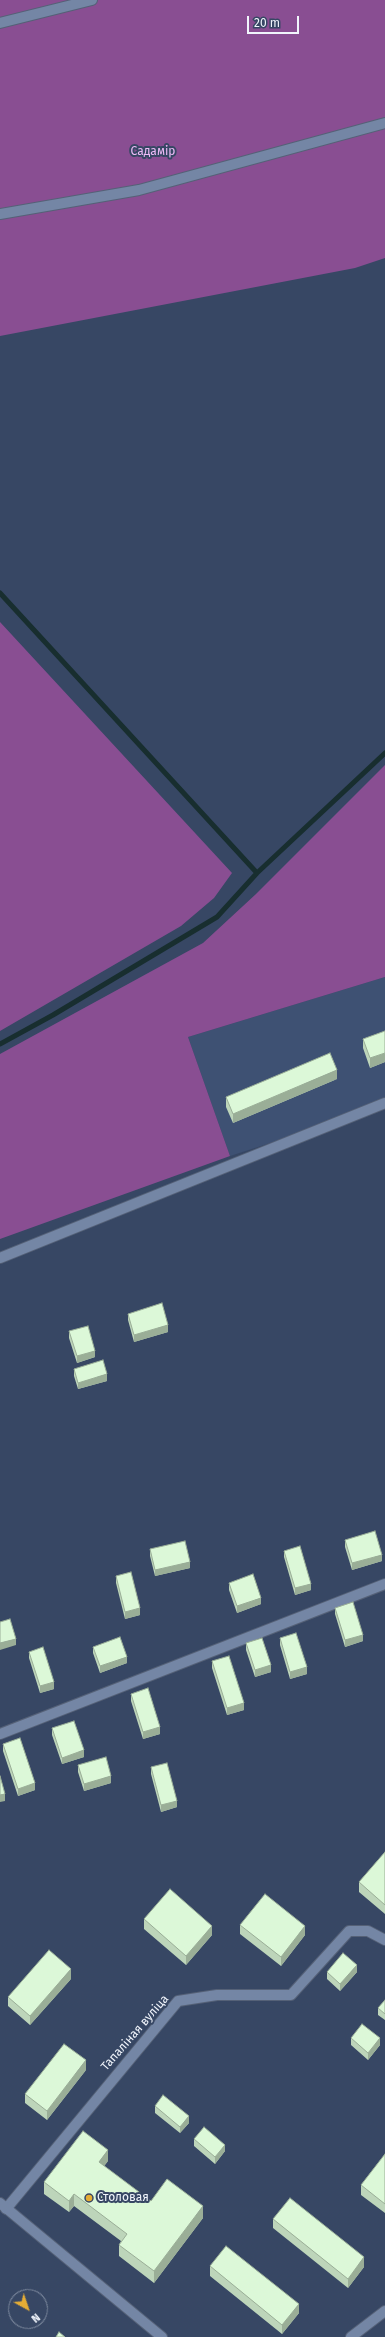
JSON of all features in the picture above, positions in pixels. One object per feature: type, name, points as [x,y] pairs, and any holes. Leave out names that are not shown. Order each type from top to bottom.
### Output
[{"type":"street","points":[[0,23],[92,0]]},
{"type":"street","points":[[0,214],[139,190],[385,124]]},
{"type":"street","points":[[0,1258],[385,1103]]},
{"type":"street","points":[[0,1734],[385,1584]]},
{"type":"street","name":"Тапаліная вуліца","points":[[3,2206],[178,2001],[217,1995],[291,1995],[350,1931],[368,1931],[385,1940]]},
{"type":"street","points":[[3,2206],[162,2337]]},
{"type":"street","points":[[351,2337],[385,2311]]},
{"type":"shaded area","points":[[385,977],[385,1106],[230,1156],[188,1037]]},
{"type":"green space","name":"Садамір","points":[[0,0],[385,0],[385,258],[355,268],[0,336]]},
{"type":"green space","points":[[0,622],[232,873],[214,898],[181,926],[0,1031]]},
{"type":"green space","points":[[385,765],[385,977],[188,1037],[230,1156],[0,1239],[0,1054],[203,943],[256,894]]},
{"type":"building","points":[[385,1031],[385,1053],[370,1058],[363,1039]]},
{"type":"building","points":[[330,1053],[337,1070],[233,1114],[226,1097]]},
{"type":"building","points":[[162,1303],[168,1325],[134,1335],[128,1314]]},
{"type":"building","points":[[88,1326],[95,1351],[77,1356],[69,1331]]},
{"type":"building","points":[[103,1360],[107,1374],[78,1383],[74,1369]]},
{"type":"building","points":[[375,1531],[382,1555],[352,1563],[345,1540]]},
{"type":"building","points":[[185,1541],[190,1562],[155,1570],[150,1549]]},
{"type":"building","points":[[300,1546],[311,1584],[295,1588],[284,1551]]},
{"type":"building","points":[[131,1572],[140,1608],[125,1612],[116,1576]]},
{"type":"building","points":[[253,1574],[261,1598],[237,1606],[229,1583]]},
{"type":"building","points":[[353,1602],[363,1635],[345,1640],[335,1608]]},
{"type":"building","points":[[10,1619],[16,1639],[0,1643],[0,1622]]},
{"type":"building","points":[[296,1633],[307,1667],[290,1672],[280,1638]]},
{"type":"building","points":[[120,1637],[127,1657],[100,1666],[93,1647]]},
{"type":"building","points":[[262,1638],[271,1665],[255,1670],[246,1643]]},
{"type":"building","points":[[43,1647],[54,1682],[40,1686],[29,1652]]},
{"type":"building","points":[[229,1656],[244,1703],[227,1708],[212,1661]]},
{"type":"building","points":[[148,1688],[160,1727],[143,1732],[131,1694]]},
{"type":"building","points":[[74,1721],[84,1750],[62,1758],[52,1728]]},
{"type":"building","points":[[20,1738],[35,1783],[18,1789],[3,1744]]},
{"type":"building","points":[[106,1757],[111,1776],[84,1784],[78,1765]]},
{"type":"building","points":[[167,1763],[177,1801],[161,1805],[151,1767]]},
{"type":"building","points":[[0,1776],[5,1794],[0,1795]]},
{"type":"building","points":[[385,1852],[385,1905],[359,1882]]},
{"type":"building","points":[[170,1889],[212,1926],[186,1956],[144,1919]]},
{"type":"building","points":[[265,1894],[305,1926],[281,1957],[240,1925]]},
{"type":"building","points":[[49,1950],[71,1969],[30,2016],[8,1997]]},
{"type":"building","points":[[343,1953],[357,1965],[340,1984],[327,1972]]},
{"type":"building","points":[[385,2000],[385,2014],[378,2008]]},
{"type":"building","points":[[362,2024],[380,2038],[368,2053],[351,2038]]},
{"type":"building","points":[[64,2044],[86,2060],[47,2111],[25,2094]]},
{"type":"building","points":[[163,2095],[189,2116],[180,2127],[155,2106]]},
{"type":"building","points":[[204,2127],[225,2145],[215,2157],[194,2139]]},
{"type":"building","points":[[83,2131],[108,2150],[99,2162],[151,2201],[167,2179],[203,2206],[154,2271],[119,2245],[127,2234],[74,2194],[69,2201],[44,2182]]},
{"type":"building","points":[[385,2154],[385,2204],[361,2185]]},
{"type":"building","points":[[290,2198],[364,2257],[348,2279],[273,2219]]},
{"type":"building","points":[[226,2246],[299,2304],[282,2325],[210,2266]]},
{"type":"building","points":[[59,2332],[65,2337],[56,2337]]},
{"type":"waterway","points":[[0,593],[257,873]]},
{"type":"waterway","points":[[0,1044],[53,1015],[217,917],[257,873],[385,753]]},
{"type":"place","name":"Столовая","points":[[89,2198]]}]
